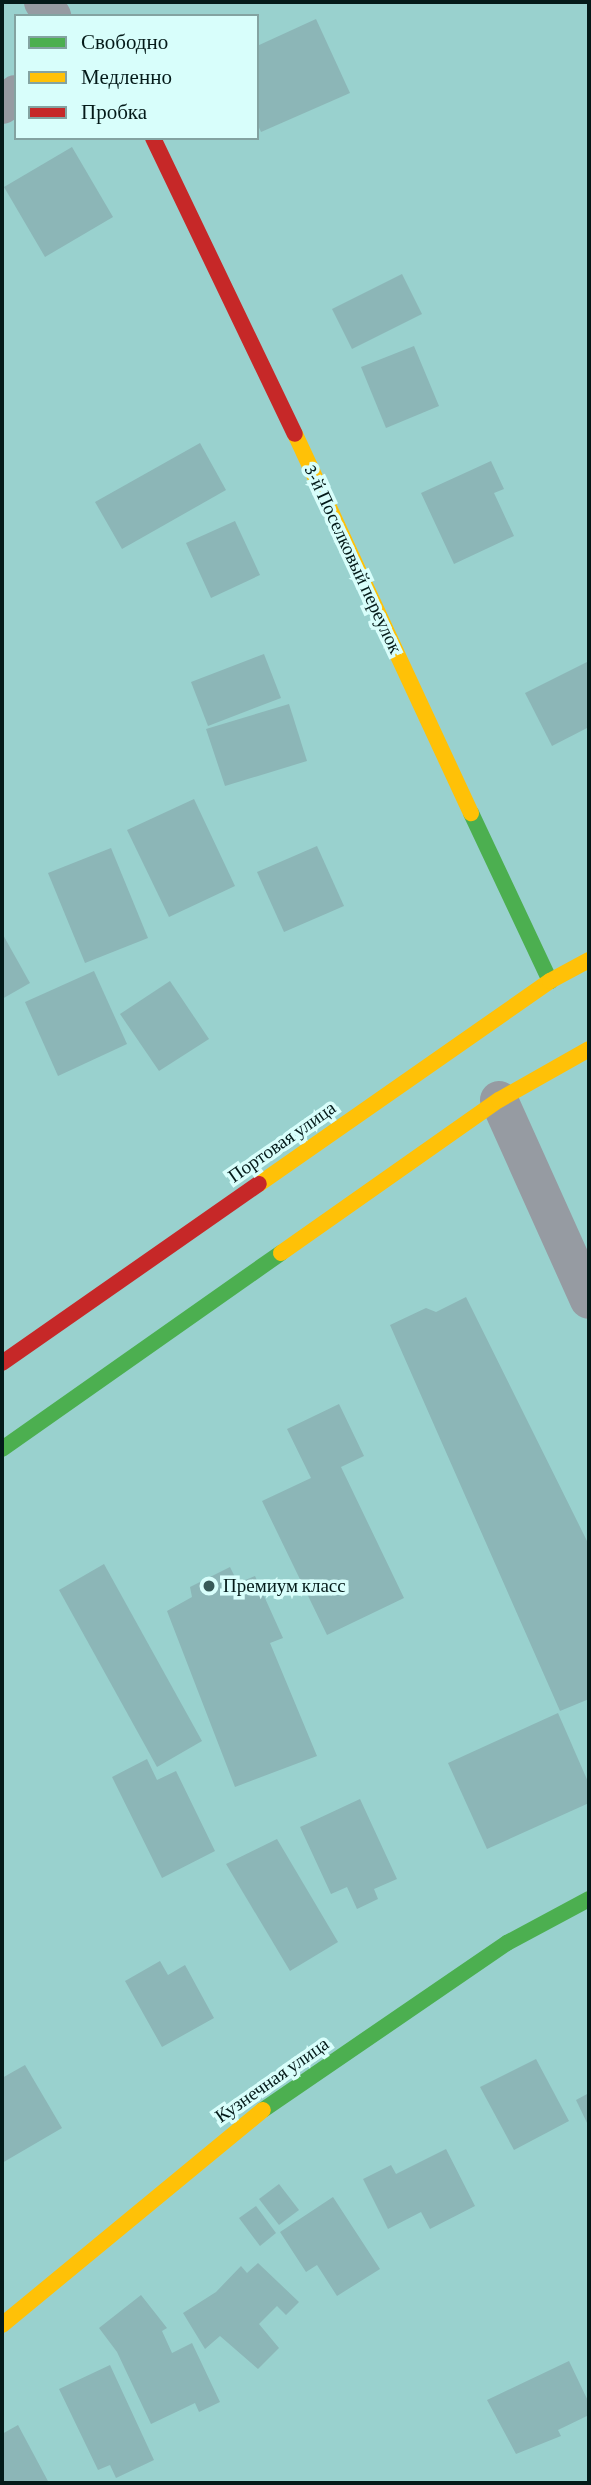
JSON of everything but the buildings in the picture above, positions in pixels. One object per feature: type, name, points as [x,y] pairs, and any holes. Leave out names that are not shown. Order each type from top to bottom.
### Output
[{"type":"street","name":"3-й Поселковый переулок","points":[[154,140],[165,156],[550,981]]},
{"type":"street","name":"Портовая улица","points":[[2,1363],[550,981],[589,960]]},
{"type":"street","points":[[2,1448],[499,1100],[589,1049]]},
{"type":"street","points":[[499,1100],[589,1300]]},
{"type":"street","name":"Кузнечная улица","points":[[2,2325],[236,2129],[507,1943],[589,1899]]},
{"type":"traffic: fast","points":[[471,813],[550,981]]},
{"type":"traffic: fast","points":[[2,1449],[281,1253]]},
{"type":"traffic: fast","points":[[263,2110],[507,1943],[589,1899]]},
{"type":"traffic: slow","points":[[295,434],[471,813]]},
{"type":"traffic: slow","points":[[259,1184],[550,981],[589,960]]},
{"type":"traffic: slow","points":[[281,1253],[499,1100],[589,1049]]},
{"type":"traffic: slow","points":[[2,2325],[263,2110]]},
{"type":"traffic: jam","points":[[154,140],[295,434]]},
{"type":"traffic: jam","points":[[2,1363],[259,1184]]},
{"type":"place","name":"Премиум класс","points":[[209,1586]]}]
